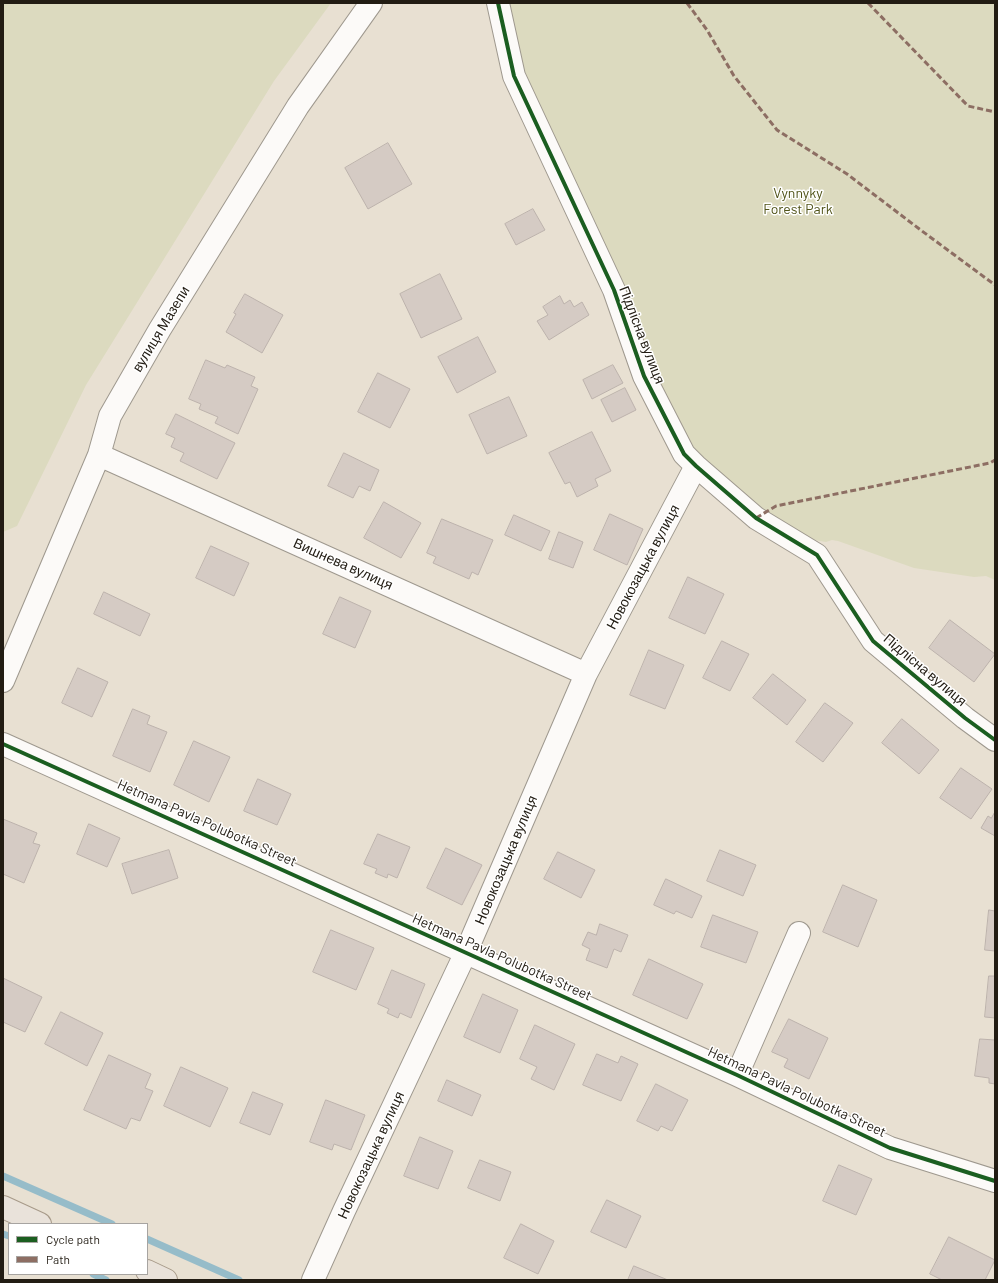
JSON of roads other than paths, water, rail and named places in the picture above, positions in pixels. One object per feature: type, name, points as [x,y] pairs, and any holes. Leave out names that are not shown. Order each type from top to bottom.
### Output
[{"type":"main road","points":[[3,1208],[38,1223]]},
{"type":"main road","points":[[148,1271],[166,1280]]},
{"type":"street","name":"вулиця Мазепи","points":[[3,681],[99,455],[110,416],[160,329],[298,106],[371,3]]},
{"type":"street","name":"Підлісна вулиця","points":[[498,3],[514,76],[614,290],[644,376],[684,454],[756,518],[817,555],[873,641],[965,718],[995,740]]},
{"type":"street","name":"Вишнева вулиця","points":[[99,455],[586,674]]},
{"type":"street","name":"Новокозацька вулиця","points":[[313,1280],[466,952],[586,674],[696,466]]},
{"type":"street","name":"Hetmana Pavla Polubotka Street","points":[[3,744],[737,1075],[890,1148],[995,1181]]},
{"type":"street","points":[[737,1075],[799,933]]},
{"type":"waterway","points":[[3,1176],[110,1223]]},
{"type":"waterway","points":[[3,1234],[8,1236]]},
{"type":"waterway","points":[[148,1239],[239,1280]]},
{"type":"waterway","points":[[95,1275],[106,1280]]},
{"type":"park label","name":"Vynnyky Forest Park","points":[[798,202]]}]
